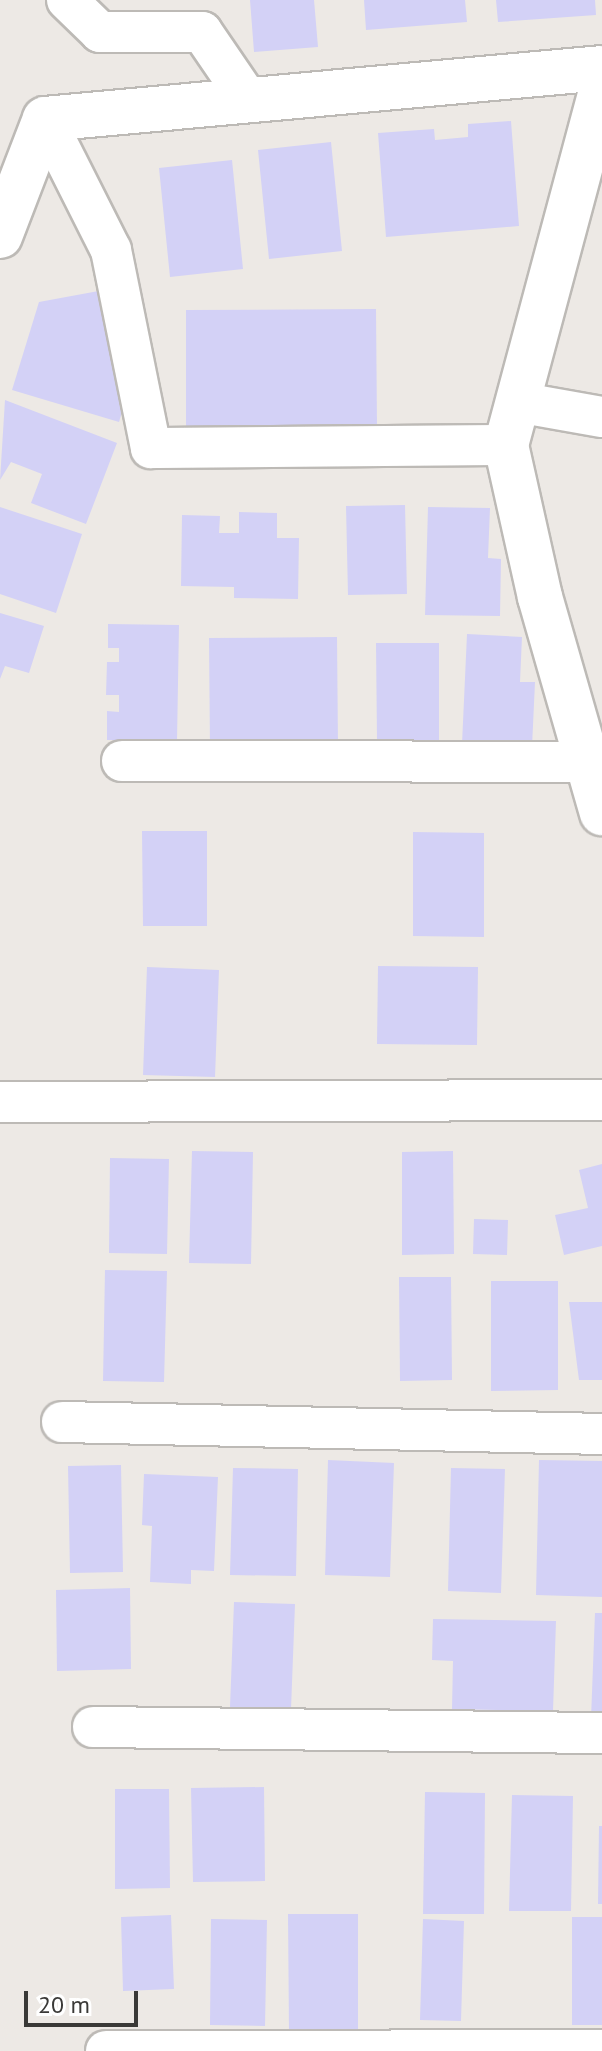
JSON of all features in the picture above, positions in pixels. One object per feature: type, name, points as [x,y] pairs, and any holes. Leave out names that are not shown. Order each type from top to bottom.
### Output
[{"type":"street","points":[[67,0],[100,32],[202,32],[249,101]]},
{"type":"street","points":[[45,119],[602,68]]},
{"type":"street","points":[[602,87],[506,445],[540,597],[602,813]]},
{"type":"street","points":[[0,236],[45,119]]},
{"type":"street","points":[[45,119],[111,250],[151,448],[506,445]]},
{"type":"street","points":[[517,402],[602,417]]},
{"type":"street","points":[[122,761],[588,762]]},
{"type":"street","points":[[0,1102],[602,1100]]},
{"type":"street","points":[[62,1422],[602,1434]]},
{"type":"street","points":[[93,1727],[602,1733]]},
{"type":"street","points":[[106,2051],[602,2050]]},
{"type":"building","points":[[250,0],[314,0],[318,47],[254,52]]},
{"type":"building","points":[[364,0],[465,0],[467,22],[366,30]]},
{"type":"building","points":[[496,0],[595,0],[596,15],[498,22]]},
{"type":"building","points":[[511,121],[519,226],[386,237],[378,133],[434,129],[435,140],[468,137],[468,124]]},
{"type":"building","points":[[331,142],[342,251],[269,259],[258,150]]},
{"type":"building","points":[[232,160],[243,269],[170,277],[159,168]]},
{"type":"building","points":[[104,290],[125,402],[119,422],[12,390],[39,302]]},
{"type":"building","points":[[376,309],[377,427],[186,429],[186,310]]},
{"type":"building","points":[[5,400],[117,443],[86,524],[31,503],[42,474],[11,462],[0,480]]},
{"type":"building","points":[[405,505],[407,594],[348,595],[346,506]]},
{"type":"building","points":[[0,507],[82,534],[56,613],[0,594]]},
{"type":"building","points":[[428,507],[490,508],[488,558],[501,559],[500,616],[425,615]]},
{"type":"building","points":[[239,512],[277,513],[277,538],[299,538],[298,599],[234,598],[234,587],[181,586],[182,515],[220,516],[219,533],[239,533]]},
{"type":"building","points":[[0,613],[44,626],[29,673],[5,666],[0,679]]},
{"type":"building","points":[[108,624],[179,625],[177,741],[107,740],[107,711],[119,712],[119,695],[106,695],[107,662],[119,662],[119,648],[108,648]]},
{"type":"building","points":[[467,634],[522,637],[520,682],[535,682],[532,747],[462,744]]},
{"type":"building","points":[[337,637],[338,747],[210,749],[209,638]]},
{"type":"building","points":[[376,643],[439,643],[439,740],[377,740]]},
{"type":"building","points":[[142,831],[207,831],[207,926],[143,926]]},
{"type":"building","points":[[413,832],[484,833],[484,937],[413,936]]},
{"type":"building","points":[[378,966],[478,967],[477,1045],[377,1044]]},
{"type":"building","points":[[147,967],[219,970],[215,1077],[143,1075]]},
{"type":"building","points":[[192,1151],[253,1152],[251,1264],[189,1263]]},
{"type":"building","points":[[453,1151],[454,1254],[402,1255],[402,1152]]},
{"type":"building","points":[[110,1158],[169,1159],[167,1254],[109,1253]]},
{"type":"building","points":[[602,1164],[602,1246],[564,1255],[555,1215],[588,1208],[579,1170]]},
{"type":"building","points":[[474,1219],[508,1220],[507,1255],[473,1254]]},
{"type":"building","points":[[105,1270],[167,1271],[164,1382],[103,1381]]},
{"type":"building","points":[[399,1277],[451,1277],[452,1380],[400,1381]]},
{"type":"building","points":[[491,1281],[558,1281],[558,1390],[491,1391]]},
{"type":"building","points":[[569,1302],[602,1302],[602,1380],[579,1380]]},
{"type":"building","points":[[328,1460],[394,1463],[390,1577],[325,1575]]},
{"type":"building","points":[[539,1460],[602,1461],[602,1597],[536,1595]]},
{"type":"building","points":[[121,1465],[123,1572],[70,1573],[68,1466]]},
{"type":"building","points":[[233,1468],[298,1469],[296,1576],[230,1575]]},
{"type":"building","points":[[451,1468],[505,1469],[501,1593],[448,1591]]},
{"type":"building","points":[[144,1474],[218,1477],[214,1571],[191,1570],[191,1584],[150,1582],[152,1526],[142,1525]]},
{"type":"building","points":[[130,1588],[131,1669],[57,1671],[56,1590]]},
{"type":"building","points":[[234,1602],[295,1604],[291,1709],[230,1707]]},
{"type":"building","points":[[595,1613],[602,1613],[602,1719],[591,1719]]},
{"type":"building","points":[[433,1619],[556,1621],[553,1711],[452,1709],[453,1661],[432,1660]]},
{"type":"building","points":[[264,1787],[265,1881],[193,1882],[191,1788]]},
{"type":"building","points":[[115,1789],[169,1789],[170,1888],[115,1889]]},
{"type":"building","points":[[425,1792],[485,1793],[484,1914],[423,1914]]},
{"type":"building","points":[[512,1795],[573,1796],[571,1911],[509,1911]]},
{"type":"building","points":[[599,1826],[602,1826],[602,1904],[598,1904]]},
{"type":"building","points":[[288,1914],[358,1914],[358,2032],[289,2032]]},
{"type":"building","points":[[171,1915],[174,1989],[123,1991],[121,1917]]},
{"type":"building","points":[[572,1917],[602,1917],[602,2025],[572,2025]]},
{"type":"building","points":[[211,1919],[267,1920],[265,2026],[210,2025]]},
{"type":"building","points":[[423,1919],[464,1921],[461,2021],[420,2020]]}]
